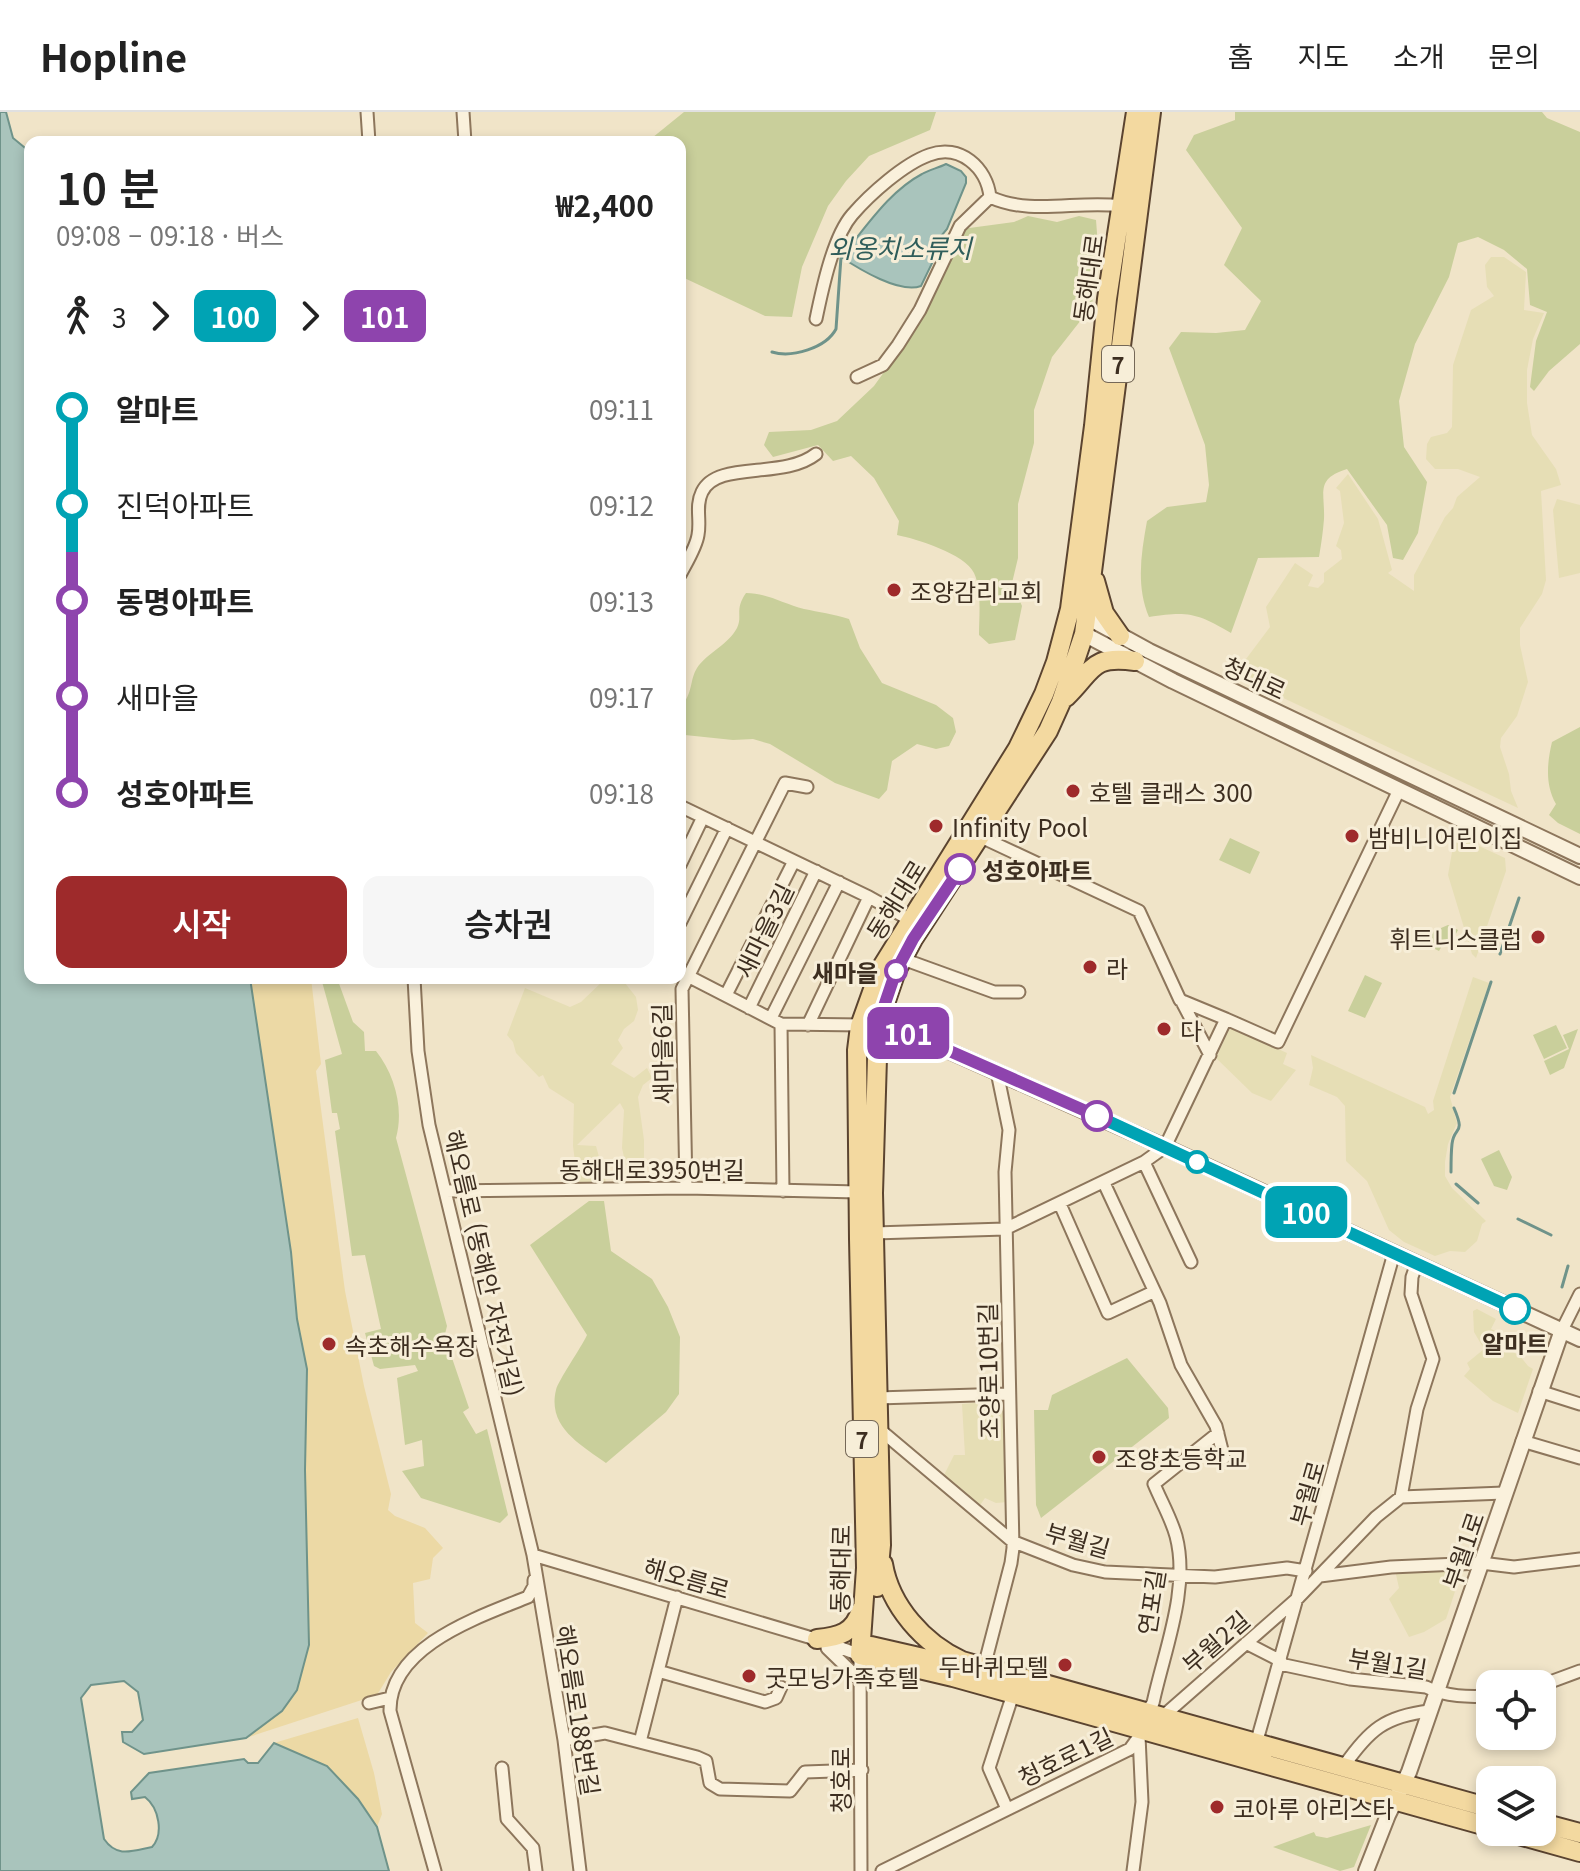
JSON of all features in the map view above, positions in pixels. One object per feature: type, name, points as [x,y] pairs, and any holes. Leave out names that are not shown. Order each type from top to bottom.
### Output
[{"type":"main road","name":"동해대로","points":[[1136,112],[1107,299],[1077,621],[1061,702],[1044,738],[903,959],[857,1050],[858,1192],[866,1234],[879,1429],[881,1545],[886,1579],[924,1638],[941,1651],[1032,1681],[1146,1725],[1157,1733],[1400,1792],[1476,1806]]},
{"type":"main road","name":"동해대로","points":[[866,1651],[866,1234],[873,1193],[869,1025],[880,970],[1028,729],[1077,621],[1093,572],[1151,112]]},
{"type":"main road","points":[[1093,572],[1104,613],[1120,636]]},
{"type":"main road","points":[[1061,702],[1095,664],[1117,659],[1135,661]]},
{"type":"main road","name":"동해대로","points":[[866,1651],[881,1545]]},
{"type":"main road","points":[[822,1641],[835,1638],[853,1627],[858,1622],[865,1600]]},
{"type":"main road","name":"동해대로","points":[[866,1651],[903,1651],[1000,1679],[1032,1681]]},
{"type":"main road","name":"동해대로","points":[[866,1651],[1013,1694],[1146,1725],[1256,1744],[1344,1766],[1476,1822]]},
{"type":"main road","points":[[1556,1826],[1580,1832]]},
{"type":"main road","points":[[1556,1845],[1580,1852]]},
{"type":"street","points":[[367,112],[369,136]]},
{"type":"street","points":[[463,112],[465,136]]},
{"type":"street","points":[[816,319],[826,273],[851,217],[872,194],[931,154],[960,156],[973,161],[980,167],[990,197],[1005,204],[1057,207],[1097,202],[1121,206]]},
{"type":"street","points":[[857,377],[883,365],[898,345],[920,310],[960,226],[990,197]]},
{"type":"street","points":[[686,562],[697,539],[698,502],[708,483],[723,474],[794,466],[816,454]]},
{"type":"street","name":"청대로","points":[[1077,621],[1120,636],[1580,856]]},
{"type":"street","name":"청대로","points":[[1077,621],[1135,661],[1580,877]]},
{"type":"street","points":[[1212,699],[1217,683]]},
{"type":"street","points":[[1180,1000],[1278,1042],[1407,774]]},
{"type":"street","name":"새마을6길","points":[[686,970],[785,783],[807,787]]},
{"type":"street","points":[[686,809],[839,882],[910,920]]},
{"type":"street","points":[[686,852],[703,817]]},
{"type":"street","points":[[686,911],[727,828]]},
{"type":"street","points":[[981,837],[1139,911],[1180,1000],[1210,1055]]},
{"type":"street","points":[[726,995],[794,861]]},
{"type":"street","name":"새마을3길","points":[[749,1008],[816,871]]},
{"type":"street","points":[[783,1191],[776,1021],[839,882]]},
{"type":"street","points":[[808,1025],[869,897]]},
{"type":"street","points":[[903,959],[994,992],[1019,992]]},
{"type":"street","points":[[686,975],[776,1021],[808,1025],[869,1025],[911,1034],[1165,1147],[1580,1339]]},
{"type":"street","name":"해오름로 (동해안 자전거길)","points":[[414,984],[419,1064],[429,1125],[533,1555]]},
{"type":"street","name":"새마을6길","points":[[683,984],[686,1188]]},
{"type":"street","points":[[866,1234],[1005,1229],[1144,1162],[1165,1147],[1226,1019]]},
{"type":"street","name":"조양로10번길","points":[[984,1667],[1011,1563],[1012,1541],[1005,1229],[1009,1130],[997,1072]]},
{"type":"street","points":[[1144,1162],[1191,1262]]},
{"type":"street","points":[[1104,1183],[1160,1303],[1181,1365],[1218,1433],[1224,1458]]},
{"type":"street","name":"동해대로3950번길","points":[[445,1191],[686,1188],[858,1192]]},
{"type":"street","points":[[1060,1204],[1108,1313],[1153,1292]]},
{"type":"street","name":"부월로","points":[[1256,1744],[1394,1253]]},
{"type":"street","points":[[1417,1263],[1411,1294],[1433,1359],[1417,1409],[1401,1497],[1504,1493]]},
{"type":"street","points":[[1562,1330],[1580,1294]]},
{"type":"street","name":"부월1로","points":[[1366,1871],[1400,1792],[1437,1692],[1562,1330]]},
{"type":"street","points":[[1539,1391],[1580,1404]]},
{"type":"street","points":[[877,1398],[1009,1394]]},
{"type":"street","name":"부월길","points":[[879,1429],[1012,1541],[1073,1565],[1105,1572],[1215,1577],[1287,1568],[1306,1571]]},
{"type":"street","name":"연포길","points":[[1146,1725],[1181,1576],[1176,1536],[1154,1484],[1218,1433]]},
{"type":"street","points":[[1522,1441],[1580,1458]]},
{"type":"street","name":"부월2길","points":[[1146,1725],[1299,1597],[1376,1517],[1401,1497]]},
{"type":"street","points":[[435,1871],[390,1711],[393,1684],[437,1639],[469,1621],[528,1597],[534,1586],[533,1555]]},
{"type":"street","name":"해오름로","points":[[533,1555],[822,1641],[837,1641],[866,1651]]},
{"type":"street","name":"해오름로188번길","points":[[533,1555],[564,1740],[580,1871]]},
{"type":"street","points":[[1320,1576],[1391,1567],[1481,1563],[1514,1567],[1580,1559]]},
{"type":"street","points":[[640,1742],[677,1597]]},
{"type":"street","points":[[822,1641],[860,1684]]},
{"type":"street","name":"부월1길","points":[[1246,1643],[1280,1663],[1350,1679],[1426,1687],[1437,1692],[1476,1697]]},
{"type":"street","name":"청호로","points":[[861,1871],[860,1684],[865,1684],[866,1651]]},
{"type":"street","points":[[658,1671],[765,1702],[776,1698],[781,1687]]},
{"type":"street","points":[[1556,1680],[1580,1671]]},
{"type":"street","name":"청호로1길","points":[[1007,1809],[989,1768],[1013,1694]]},
{"type":"street","points":[[369,1703],[390,1698]]},
{"type":"street","name":"부월1길","points":[[1344,1766],[1362,1741],[1377,1727],[1430,1711]]},
{"type":"street","points":[[1133,1871],[1142,1802],[1146,1725]]},
{"type":"street","name":"청호로1길","points":[[882,1871],[1130,1749],[1146,1725]]},
{"type":"street","points":[[564,1740],[605,1733],[706,1761],[710,1783],[720,1789],[790,1791],[805,1772],[862,1770]]},
{"type":"street","points":[[502,1768],[507,1819],[533,1848],[536,1871]]},
{"type":"shaded area","points":[[1491,257],[1504,257],[1526,272],[1524,310],[1544,313],[1533,339],[1527,370],[1527,403],[1532,435],[1556,469],[1561,485],[1541,491],[1546,580],[1542,594],[1520,628],[1520,645],[1528,682],[1517,716],[1501,738],[1500,747],[1518,808],[1234,675],[1270,627],[1266,607],[1295,563],[1313,575],[1308,586],[1318,588],[1324,582],[1324,573],[1342,559],[1341,550],[1336,546],[1344,523],[1340,491],[1336,488],[1348,474],[1378,519],[1392,570],[1388,573],[1414,591],[1414,575],[1445,517],[1457,497],[1480,477],[1458,469],[1435,469],[1426,459],[1431,437],[1447,433],[1452,427],[1453,365],[1471,310],[1494,296],[1487,287],[1485,265]]},
{"type":"shaded area","points":[[1557,499],[1580,505],[1580,573],[1559,578],[1553,510]]},
{"type":"shaded area","points":[[1455,835],[1505,858],[1506,871],[1476,958],[1472,954],[1448,875]]},
{"type":"shaded area","points":[[1473,977],[1489,983],[1450,1097],[1457,1123],[1448,1144],[1445,1176],[1452,1188],[1486,1221],[1482,1224],[1477,1241],[1465,1252],[1450,1251],[1435,1256],[1404,1242],[1389,1230],[1367,1181],[1346,1161],[1345,1106],[1337,1097],[1309,1085],[1313,1068],[1311,1055],[1425,1107],[1428,1114],[1434,1110],[1433,1101]]},
{"type":"shaded area","points":[[600,984],[626,984],[636,997],[638,1010],[634,1021],[624,1029],[618,1040],[623,1048],[611,1064],[634,1078],[647,1068],[652,1078],[643,1085],[638,1097],[644,1140],[644,1170],[628,1175],[622,1148],[624,1110],[620,1103],[577,1145],[596,1146],[607,1186],[578,1186],[573,1146],[574,1104],[549,1088],[543,1075],[539,1077],[516,1053],[507,1035],[525,988],[570,1007],[581,1002]]},
{"type":"shaded area","points":[[1233,1028],[1287,1053],[1283,1064],[1296,1070],[1271,1101],[1252,1093],[1216,1058],[1229,1030]]},
{"type":"shaded area","points":[[1477,1309],[1496,1319],[1491,1329],[1496,1331],[1493,1340],[1520,1356],[1533,1369],[1518,1413],[1493,1401],[1464,1376],[1470,1369],[1467,1363],[1484,1349],[1474,1332],[1473,1311]]},
{"type":"shaded area","points":[[998,1401],[1006,1408],[1008,1502],[996,1503],[985,1498],[978,1508],[942,1479],[954,1455],[965,1455],[962,1404]]},
{"type":"shaded area","points":[[1463,1567],[1446,1619],[1409,1637],[1389,1599],[1399,1588],[1395,1570]]},
{"type":"green space","points":[[684,112],[936,112],[930,130],[869,156],[828,206],[802,267],[792,317],[765,316],[686,279],[686,136],[654,136]]},
{"type":"green space","points":[[1235,112],[1542,112],[1547,118],[1580,132],[1580,344],[1549,371],[1534,391],[1530,387],[1536,341],[1547,312],[1530,305],[1527,269],[1504,250],[1478,237],[1458,243],[1449,277],[1415,344],[1399,401],[1404,447],[1427,482],[1418,533],[1403,560],[1393,558],[1387,525],[1347,469],[1337,473],[1330,477],[1324,488],[1319,557],[1258,558],[1231,633],[1192,615],[1149,617],[1142,594],[1141,570],[1147,521],[1167,507],[1206,502],[1209,485],[1205,445],[1169,348],[1181,332],[1245,330],[1261,301],[1224,265],[1242,228],[1186,150],[1194,135],[1235,120]]},
{"type":"green space","points":[[1028,216],[1057,222],[1079,216],[1096,220],[1098,246],[1092,306],[1052,357],[1034,410],[1034,443],[1018,504],[1018,558],[1012,583],[1022,606],[1015,640],[989,644],[979,635],[978,587],[969,566],[940,548],[897,535],[899,521],[874,478],[851,456],[833,461],[818,445],[773,457],[764,445],[769,432],[811,430],[837,421],[874,386],[907,340],[962,229],[1014,222]]},
{"type":"green space","points":[[746,593],[761,595],[849,619],[860,648],[882,683],[936,705],[953,718],[956,732],[949,746],[936,749],[917,744],[892,761],[887,790],[879,799],[835,783],[770,744],[753,739],[686,735],[686,699],[695,673],[701,663],[737,628],[740,604]]},
{"type":"green space","points":[[1580,727],[1580,834],[1549,815],[1556,804],[1548,774],[1552,742]]},
{"type":"green space","points":[[1230,838],[1260,852],[1250,874],[1219,860]]},
{"type":"green space","points":[[1448,925],[1458,930],[1450,945],[1444,942],[1439,951],[1427,945],[1434,931]]},
{"type":"green space","points":[[1365,975],[1382,983],[1365,1018],[1348,1011]]},
{"type":"green space","points":[[323,984],[339,984],[353,1022],[364,1032],[365,1051],[376,1051],[393,1081],[399,1116],[396,1138],[447,1326],[442,1346],[452,1358],[469,1408],[463,1412],[476,1434],[487,1429],[508,1515],[500,1523],[421,1498],[402,1471],[424,1466],[422,1440],[405,1445],[397,1378],[418,1371],[415,1365],[380,1369],[374,1366],[365,1333],[381,1329],[365,1255],[352,1256],[335,1131],[340,1129],[337,1113],[332,1113],[325,1060],[342,1054]]},
{"type":"green space","points":[[1556,1025],[1567,1048],[1544,1059],[1533,1035]]},
{"type":"green space","points":[[1578,1029],[1564,1068],[1550,1075],[1544,1061],[1569,1049],[1563,1035]]},
{"type":"green space","points":[[1499,1150],[1512,1177],[1507,1190],[1494,1186],[1481,1159]]},
{"type":"green space","points":[[589,1201],[604,1201],[611,1251],[652,1279],[680,1337],[679,1394],[666,1412],[606,1463],[568,1434],[556,1414],[556,1390],[587,1335],[530,1245]]},
{"type":"green space","points":[[1127,1358],[1168,1408],[1169,1418],[1041,1518],[1036,1505],[1034,1410],[1048,1410],[1052,1395]]},
{"type":"green space","points":[[1371,1825],[1354,1867],[1340,1871],[1273,1847],[1314,1832],[1316,1836],[1327,1838]]},
{"type":"sand","name":"속초해수욕장","points":[[251,984],[312,984],[321,1064],[316,1071],[345,1291],[364,1386],[391,1494],[388,1510],[425,1528],[443,1548],[433,1558],[430,1579],[413,1583],[415,1623],[428,1633],[391,1672],[377,1695],[246,1738],[282,1711],[297,1690],[309,1645],[305,1470],[307,1369],[297,1319],[291,1252]]},
{"type":"sand","points":[[358,1718],[382,1814],[377,1827],[358,1799],[274,1743]]},
{"type":"water","points":[[0,112],[6,112],[13,138],[24,147],[24,984],[251,984],[291,1252],[297,1319],[307,1369],[305,1470],[309,1645],[297,1690],[282,1711],[246,1738],[144,1754],[123,1742],[122,1732],[132,1732],[143,1720],[138,1692],[124,1681],[91,1685],[81,1698],[104,1839],[114,1849],[125,1852],[152,1847],[156,1842],[159,1828],[154,1808],[145,1797],[132,1799],[131,1792],[149,1773],[244,1759],[248,1763],[258,1763],[274,1743],[327,1766],[358,1799],[377,1827],[389,1871],[0,1871]]},
{"type":"water","name":"외옹치소류지","points":[[946,164],[961,171],[966,183],[947,229],[937,241],[936,255],[921,286],[912,288],[891,284],[841,257],[898,191],[922,174]]},
{"type":"waterway","points":[[772,352],[789,354],[808,350],[831,336],[836,329],[841,257]]},
{"type":"waterway","points":[[1500,954],[1519,898]]},
{"type":"waterway","points":[[1454,1093],[1491,982]]},
{"type":"waterway","points":[[1451,1172],[1453,1138],[1459,1127],[1454,1108]]},
{"type":"waterway","points":[[1456,1184],[1478,1203]]},
{"type":"waterway","points":[[1518,1219],[1551,1235]]},
{"type":"waterway","points":[[1562,1287],[1568,1266]]},
{"type":"bus line","name":"101","points":[[960,869],[913,939],[896,971],[878,1024],[911,1034],[1097,1116]]},
{"type":"bus line","name":"100","points":[[1097,1116],[1515,1309]]},
{"type":"place","name":"조양감리교회","points":[[894,590]]},
{"type":"place","name":"호텔 클래스 300","points":[[1073,791]]},
{"type":"place","name":"Infinity Pool","points":[[936,826]]},
{"type":"place","name":"밤비니어린이집","points":[[1352,836]]},
{"type":"place","name":"성호아파트","points":[[960,869]]},
{"type":"place","name":"휘트니스클럽","points":[[1538,937]]},
{"type":"place","name":"라","points":[[1090,967]]},
{"type":"place","name":"새마을","points":[[896,971]]},
{"type":"place","name":"다","points":[[1164,1029]]},
{"type":"place","name":"알마트","points":[[1515,1309]]},
{"type":"place","name":"속초해수욕장","points":[[329,1344]]},
{"type":"place","name":"조양초등학교","points":[[1099,1457]]},
{"type":"place","name":"두바퀴모텔","points":[[1065,1665]]},
{"type":"place","name":"굿모닝가족호텔","points":[[749,1676]]},
{"type":"place","name":"코아루 아리스타","points":[[1217,1807]]}]
